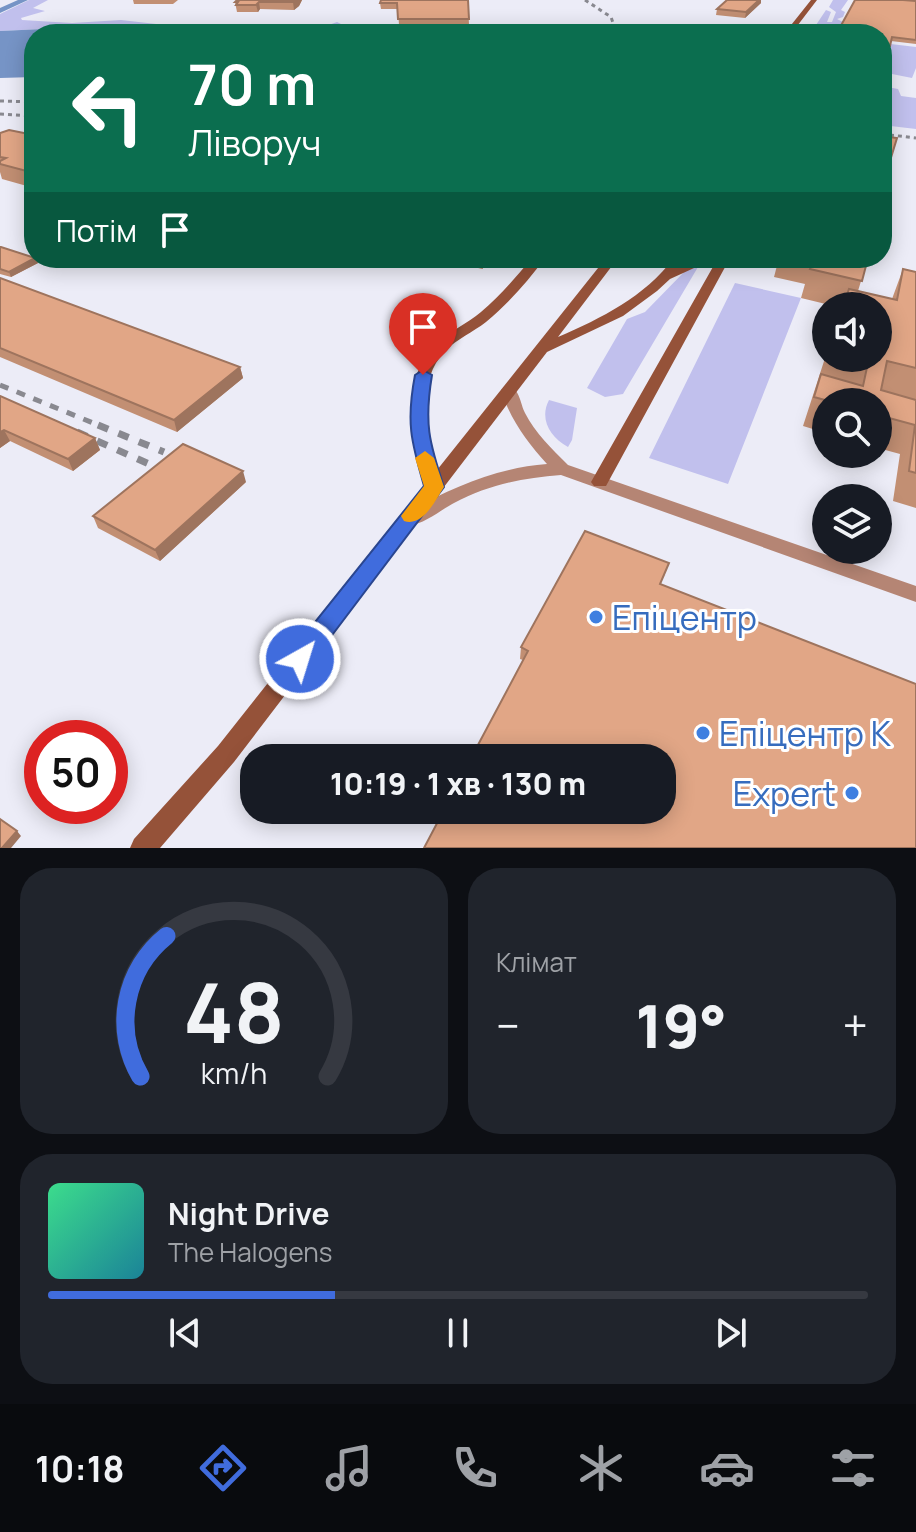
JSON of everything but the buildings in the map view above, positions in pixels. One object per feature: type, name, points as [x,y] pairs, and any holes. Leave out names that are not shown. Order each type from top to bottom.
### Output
[{"type":"street","points":[[795,24],[814,0]]},
{"type":"street","points":[[905,0],[916,1]]},
{"type":"street","points":[[434,487],[419,438],[417,411],[423,375],[439,348],[488,313],[530,268]]},
{"type":"street","points":[[159,848],[226,754],[604,268]]},
{"type":"street","points":[[541,350],[578,334],[624,308],[651,291],[674,268]]},
{"type":"street","points":[[669,275],[686,268]]},
{"type":"street","points":[[600,482],[718,268]]},
{"type":"street","points":[[509,390],[513,408],[522,424],[562,469]]},
{"type":"street","points":[[408,521],[465,487],[522,471],[562,469],[916,594]]},
{"type":"street","points":[[143,848],[226,754]]},
{"type":"shaded area","points":[[29,0],[48,0],[33,8],[45,11],[22,20],[72,23],[121,20],[156,24],[24,24],[24,30],[0,31],[0,14]]},
{"type":"shaded area","points":[[833,0],[848,0],[841,10],[845,12],[843,17],[837,19],[842,24],[817,24],[826,10],[831,12],[827,22],[832,22],[836,12],[829,7]]},
{"type":"shaded area","points":[[24,30],[24,77],[0,78],[0,31]]},
{"type":"shaded area","points":[[892,44],[916,47],[916,68],[912,78],[892,74]]},
{"type":"shaded area","points":[[892,88],[898,89],[901,96],[916,98],[916,129],[892,126]]},
{"type":"shaded area","points":[[697,268],[623,394],[605,397],[587,388],[627,319],[645,312],[686,270]]},
{"type":"shaded area","points":[[735,283],[801,298],[728,484],[649,458]]},
{"type":"shaded area","points":[[549,400],[577,408],[568,447],[548,427],[545,414]]},
{"type":"waterway","points":[[0,11],[24,0]]},
{"type":"railway","points":[[585,0],[611,17],[613,24]]},
{"type":"railway","points":[[0,101],[24,102]]},
{"type":"railway","points":[[0,114],[24,115]]},
{"type":"railway","points":[[892,135],[916,138]]},
{"type":"railway","points":[[0,385],[103,427]]},
{"type":"railway","points":[[98,425],[164,452]]},
{"type":"railway","points":[[77,432],[149,464]]},
{"type":"slow traffic","points":[[412,516],[434,487],[425,458]]},
{"type":"place","name":"Епіцентр","points":[[596,617]]},
{"type":"place","name":"Епіцентр К","points":[[703,733]]},
{"type":"place","name":"Expert","points":[[852,793]]},
{"type":"route","points":[[300,659],[434,487],[419,438],[417,411],[423,375]]}]
